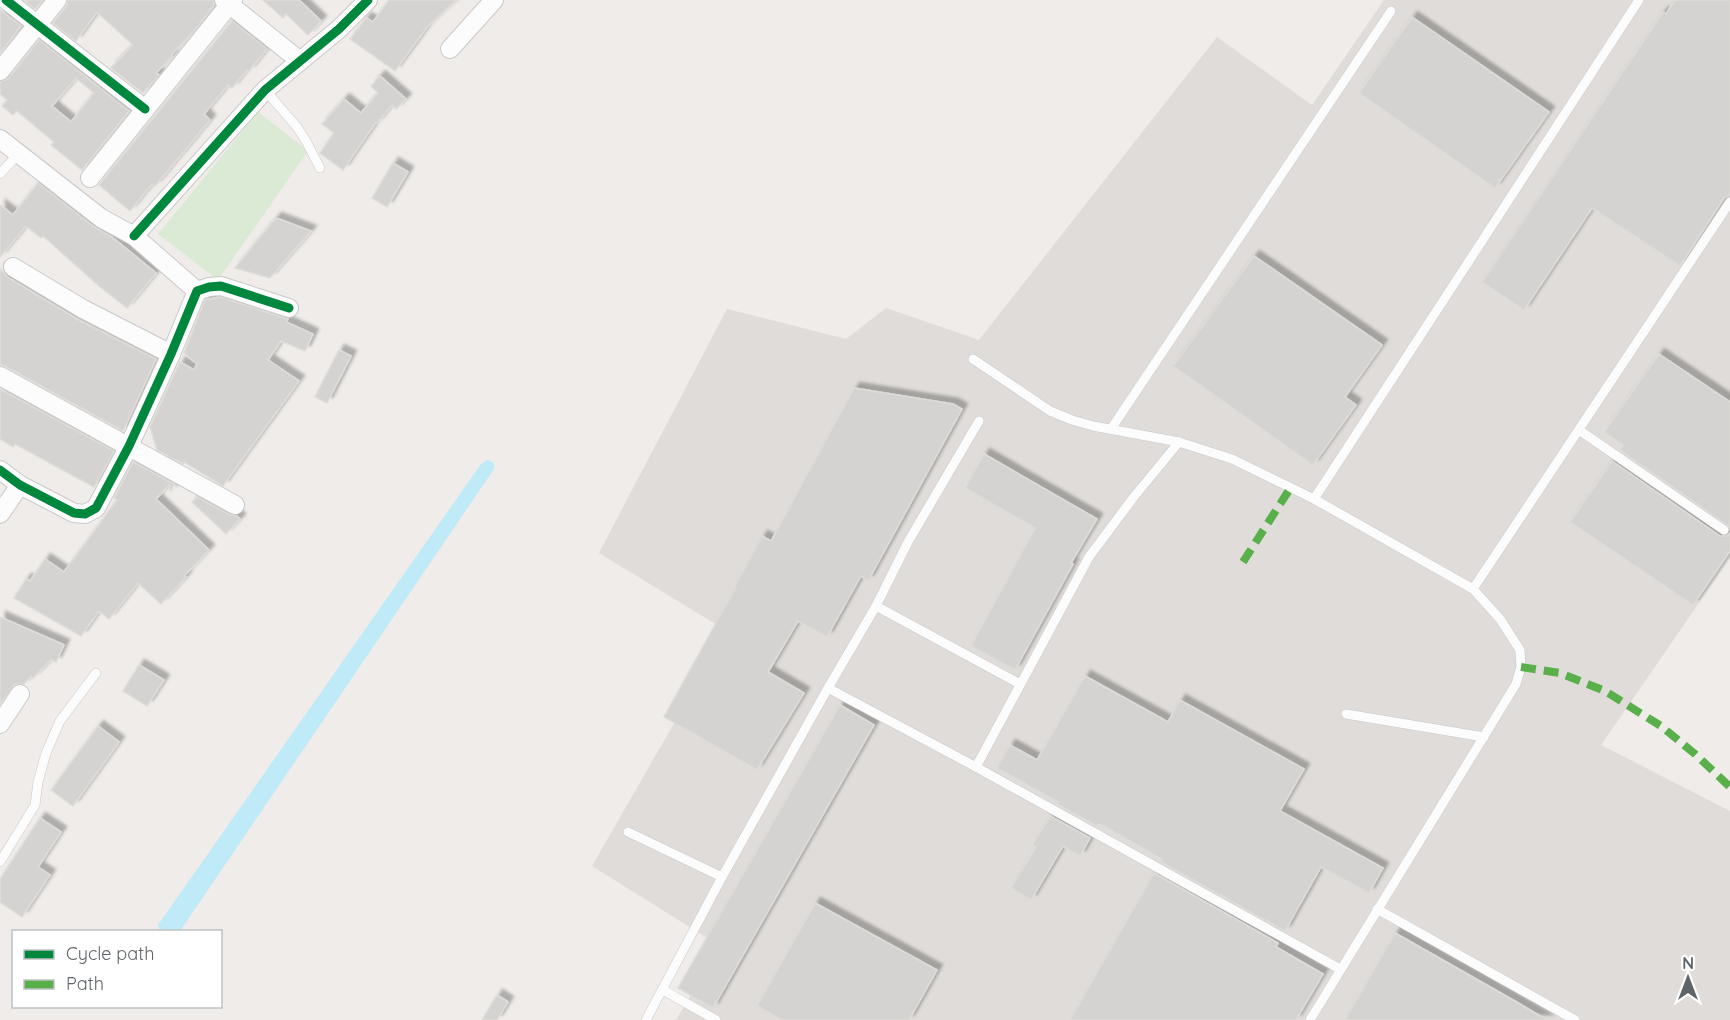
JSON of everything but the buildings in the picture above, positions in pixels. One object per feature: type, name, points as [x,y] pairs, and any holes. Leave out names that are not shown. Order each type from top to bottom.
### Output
[{"type":"street","points":[[6,0],[145,109]]},
{"type":"street","points":[[0,71],[57,0]]},
{"type":"street","points":[[134,236],[265,90],[339,29],[368,0]]},
{"type":"street","points":[[450,49],[494,0]]},
{"type":"street","points":[[90,178],[228,1],[300,61]]},
{"type":"street","points":[[0,139],[101,218],[134,236],[197,291]]},
{"type":"street","points":[[13,267],[83,309],[171,354]]},
{"type":"street","points":[[0,470],[20,485],[74,513],[85,514],[96,508],[129,446],[197,291],[221,286],[289,308]]},
{"type":"street","points":[[0,376],[235,505]]},
{"type":"street","points":[[0,514],[20,485]]},
{"type":"street","points":[[0,724],[21,694]]},
{"type":"lane","points":[[1314,499],[1639,0]]},
{"type":"lane","points":[[1111,429],[1390,11]]},
{"type":"lane","points":[[265,90],[297,127],[320,168]]},
{"type":"lane","points":[[0,174],[18,154]]},
{"type":"lane","points":[[1473,589],[1730,202]]},
{"type":"lane","points":[[973,359],[1050,411],[1072,420],[1179,442],[1232,459],[1314,499],[1473,589],[1500,619],[1520,650],[1521,667],[1516,684],[1310,1020]]},
{"type":"lane","points":[[646,1020],[722,878],[876,606],[912,534],[979,421]]},
{"type":"lane","points":[[1579,430],[1724,530]]},
{"type":"lane","points":[[976,767],[1089,557],[1179,442]]},
{"type":"lane","points":[[876,606],[1020,684]]},
{"type":"lane","points":[[0,862],[35,805],[38,782],[46,753],[60,721],[96,674]]},
{"type":"lane","points":[[828,688],[976,767],[1340,969]]},
{"type":"lane","points":[[1346,714],[1484,737]]},
{"type":"lane","points":[[628,832],[722,878]]},
{"type":"lane","points":[[1377,909],[1575,1020]]},
{"type":"lane","points":[[663,990],[716,1020]]},
{"type":"shaded area","points":[[1384,0],[1730,0],[1730,558],[1601,745],[1730,811],[1730,1020],[676,1020],[720,946],[592,866],[727,631],[599,553],[727,309],[846,339],[886,308],[979,340],[1217,37],[1312,105]]},
{"type":"green space","points":[[258,112],[308,151],[218,280],[158,234]]},
{"type":"water","points":[[487,460],[494,463],[494,469],[181,930],[160,930],[158,925],[481,464]]},
{"type":"marked path","points":[[1243,562],[1291,487]]},
{"type":"marked path","points":[[1521,667],[1560,673],[1605,691],[1661,726],[1730,787]]},
{"type":"cycle path","points":[[6,0],[145,109]]},
{"type":"cycle path","points":[[134,236],[265,90],[339,29],[368,0]]},
{"type":"cycle path","points":[[0,470],[20,485],[74,513],[85,514],[96,508],[129,446],[197,291],[221,286],[289,308]]}]
